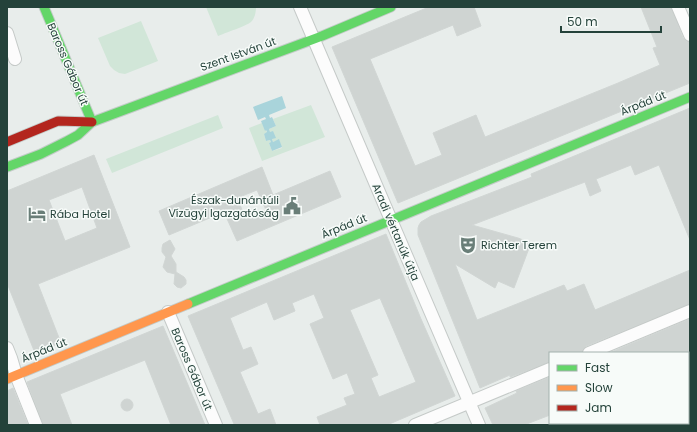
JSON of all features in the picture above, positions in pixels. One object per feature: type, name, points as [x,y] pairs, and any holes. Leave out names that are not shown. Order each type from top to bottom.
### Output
[{"type":"street","name":"Baross Gábor út","points":[[44,7],[92,122]]},
{"type":"street","name":"Aradi vértanúk útja","points":[[300,7],[480,425]]},
{"type":"street","name":"Szent István út","points":[[7,167],[41,154],[67,141],[92,122],[314,39],[391,7]]},
{"type":"street","points":[[678,7],[690,35]]},
{"type":"street","points":[[7,33],[15,59]]},
{"type":"street","name":"Árpád út","points":[[12,377],[690,97]]},
{"type":"street","name":"Szent István út","points":[[7,142],[58,121],[92,122]]},
{"type":"street","points":[[591,352],[690,311]]},
{"type":"street","name":"Baross Gábor út","points":[[168,312],[216,425]]},
{"type":"street","points":[[7,348],[11,358],[12,377],[36,425]]},
{"type":"street","points":[[415,425],[549,369]]},
{"type":"green space","points":[[206,7],[256,7],[255,15],[251,22],[218,36]]},
{"type":"green space","points":[[141,21],[158,61],[125,74],[119,73],[110,66],[98,38]]},
{"type":"green space","points":[[311,105],[325,137],[262,161],[249,128],[262,123],[267,133],[264,134],[266,141],[270,140],[271,142],[269,143],[272,151],[282,148],[279,140],[273,142],[269,129],[276,126],[273,119]]},
{"type":"green space","points":[[218,115],[223,128],[112,173],[106,159]]},
{"type":"water","points":[[282,96],[286,108],[269,115],[270,118],[272,117],[276,126],[269,129],[270,132],[273,131],[276,138],[272,139],[273,142],[279,139],[282,147],[272,151],[269,143],[271,142],[270,140],[266,141],[264,134],[267,132],[266,130],[265,131],[261,121],[266,119],[265,117],[258,120],[253,107]]},
{"type":"building","points":[[429,7],[474,7],[481,26],[457,36],[453,25],[370,59],[415,166],[442,155],[433,133],[476,115],[485,137],[660,65],[653,48],[657,47],[641,7],[671,7],[683,38],[690,42],[690,83],[398,203],[332,47]]},
{"type":"building","points":[[690,108],[690,240],[659,165],[635,175],[631,165],[596,179],[601,191],[590,196],[585,182],[472,225],[531,243],[514,288],[498,281],[495,288],[455,264],[477,320],[564,285],[567,291],[584,284],[595,310],[690,270],[690,304],[586,346],[582,352],[549,352],[549,362],[510,377],[510,375],[480,388],[418,235],[418,228],[421,222],[431,216],[532,177],[531,174]]},
{"type":"building","name":"Rába Hotel","points":[[94,155],[130,247],[38,284],[61,343],[35,353],[7,283],[7,191]],"holes":[[[82,187],[97,228],[65,241],[49,200]]]},
{"type":"building","points":[[262,167],[273,195],[330,171],[341,197],[237,241],[224,212],[169,235],[159,211]],"holes":[[[257,190],[266,210],[246,219],[237,198]]]},
{"type":"building","points":[[386,234],[455,396],[387,425],[320,425],[317,417],[347,405],[344,398],[355,394],[347,373],[333,379],[310,324],[324,318],[314,294],[292,303],[295,311],[274,320],[267,302],[230,318],[243,350],[251,347],[258,364],[240,372],[258,414],[270,409],[276,425],[233,425],[234,424],[188,316]],"holes":[[[380,298],[416,382],[379,397],[371,378],[378,375],[350,310]]]},
{"type":"building","points":[[170,240],[175,249],[171,256],[176,264],[176,272],[186,280],[186,284],[181,288],[174,284],[175,274],[167,272],[163,267],[166,257],[162,252],[163,244]]},
{"type":"building","points":[[690,319],[690,353],[611,352]]},
{"type":"building","points":[[163,326],[205,425],[171,425],[145,360],[60,394],[72,425],[43,425],[27,382]]},
{"type":"building","points":[[549,377],[549,415],[524,425],[493,425],[485,408],[517,393],[516,391]]},
{"type":"building","points":[[13,388],[28,425],[7,425],[7,391]]},
{"type":"building","points":[[129,399],[132,400],[132,410],[125,411],[122,410],[121,403],[122,400]]},
{"type":"traffic: fast","points":[[44,7],[92,122]]},
{"type":"traffic: fast","points":[[7,167],[41,154],[67,141],[78,135],[92,122],[322,36],[391,7]]},
{"type":"traffic: fast","points":[[188,304],[690,97]]},
{"type":"traffic: slow","points":[[7,379],[188,304]]},
{"type":"traffic: jam","points":[[7,142],[58,121],[92,122]]},
{"type":"place","name":"Észak-dunántúli Vízügyi Igazgatóság","points":[[292,206]]},
{"type":"place","name":"Rába Hotel","points":[[37,214]]},
{"type":"place","name":"Richter Terem","points":[[468,245]]}]
